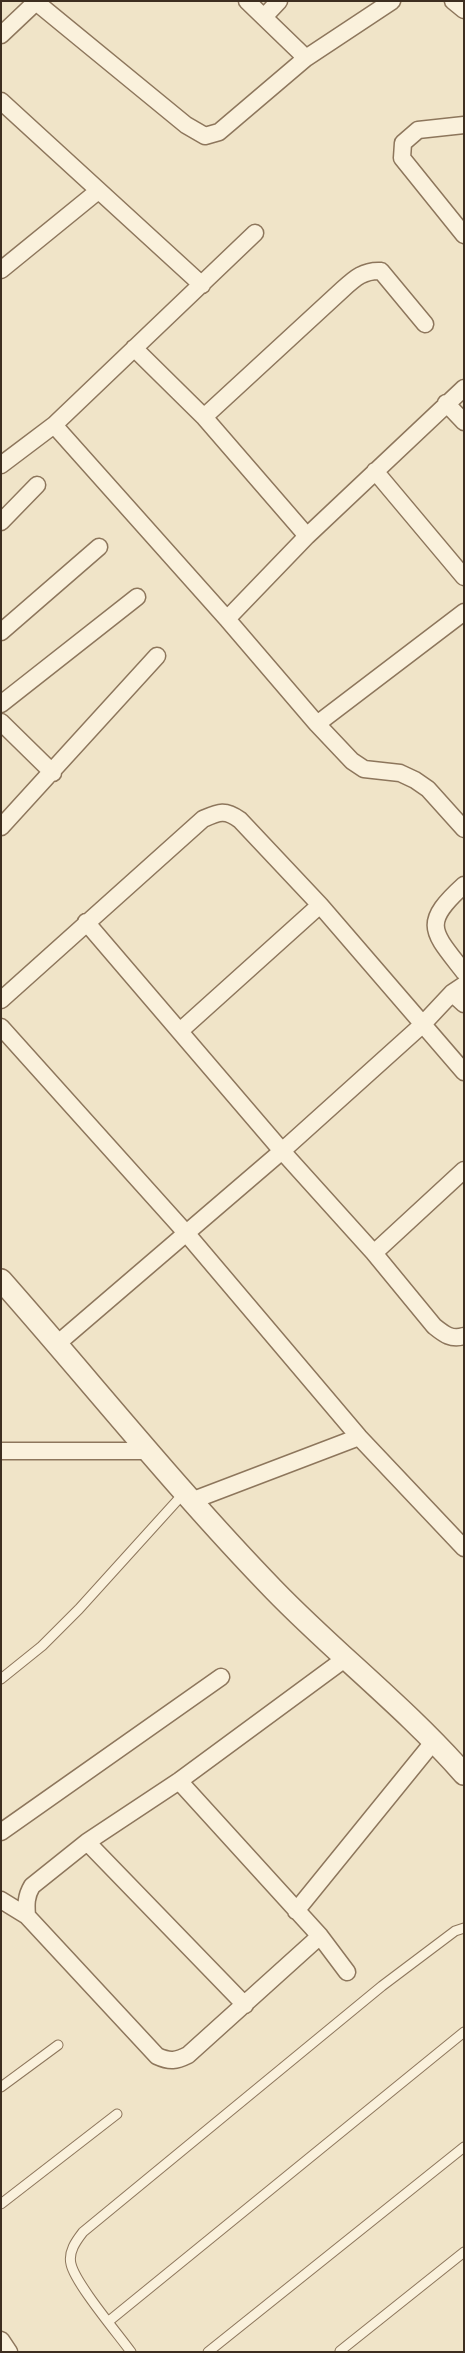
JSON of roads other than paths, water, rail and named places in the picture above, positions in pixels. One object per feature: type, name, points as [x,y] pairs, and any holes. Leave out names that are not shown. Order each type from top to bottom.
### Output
[{"type":"street","points":[[247,1],[306,58]]},
{"type":"street","points":[[264,17],[279,1]]},
{"type":"street","points":[[1,35],[37,2],[186,125],[205,136],[219,132],[306,58],[392,1]]},
{"type":"street","points":[[453,1],[464,10]]},
{"type":"street","points":[[1,101],[7,118],[98,190],[202,285]]},
{"type":"street","points":[[464,125],[418,130],[403,143],[402,158],[464,235]]},
{"type":"street","points":[[1,270],[98,190]]},
{"type":"street","points":[[1,465],[54,425],[255,233]]},
{"type":"street","points":[[204,417],[343,288],[358,276],[370,270],[381,271],[425,324]]},
{"type":"street","points":[[134,348],[204,417],[307,536]]},
{"type":"street","points":[[227,619],[307,536],[464,388]]},
{"type":"street","points":[[446,403],[464,422]]},
{"type":"street","points":[[54,425],[227,619],[317,724],[352,761],[364,769],[400,772],[428,789],[464,829]]},
{"type":"street","points":[[376,471],[464,577]]},
{"type":"street","points":[[1,522],[37,485]]},
{"type":"street","points":[[1,632],[99,548]]},
{"type":"street","points":[[1,704],[137,597]]},
{"type":"street","points":[[317,724],[464,612]]},
{"type":"street","points":[[1,827],[53,773],[157,656]]},
{"type":"street","points":[[1,722],[53,773]]},
{"type":"street","points":[[1,1000],[203,819],[217,813],[229,812],[240,820],[320,905],[464,1072]]},
{"type":"street","points":[[464,885],[445,903],[434,920],[436,931],[442,944],[464,972]]},
{"type":"street","points":[[180,1031],[320,905]]},
{"type":"street","points":[[86,922],[282,1151],[374,1253],[444,1335],[455,1338],[464,1336]]},
{"type":"street","points":[[58,1344],[187,1234],[422,1025],[460,994]]},
{"type":"street","points":[[1,1028],[187,1234],[359,1437],[463,1544]]},
{"type":"street","points":[[374,1253],[464,1170]]},
{"type":"street","points":[[1,1280],[188,1497],[276,1592],[434,1741],[464,1774]]},
{"type":"street","points":[[188,1497],[359,1437]]},
{"type":"street","points":[[1,1451],[149,1451]]},
{"type":"street","points":[[27,1916],[26,1904],[32,1886],[86,1842],[179,1780],[346,1658]]},
{"type":"street","points":[[1,1832],[221,1677]]},
{"type":"street","points":[[296,1910],[434,1741]]},
{"type":"street","points":[[179,1780],[320,1936],[347,1972]]},
{"type":"street","points":[[86,1842],[245,2004]]},
{"type":"street","points":[[1,1900],[27,1916],[157,2056],[167,2060],[176,2060],[188,2055],[320,1936]]},
{"type":"street","points":[[1,2340],[9,2352]]},
{"type":"lane","points":[[1,1679],[42,1646],[188,1497]]},
{"type":"lane","points":[[131,2352],[88,2293],[71,2264],[72,2251],[83,2232],[382,1986],[455,1931],[464,1928]]},
{"type":"lane","points":[[109,2321],[464,2032]]},
{"type":"lane","points":[[1,2087],[58,2045]]},
{"type":"lane","points":[[1,2204],[117,2114]]},
{"type":"lane","points":[[208,2352],[464,2147]]},
{"type":"lane","points":[[340,2351],[464,2252]]}]
